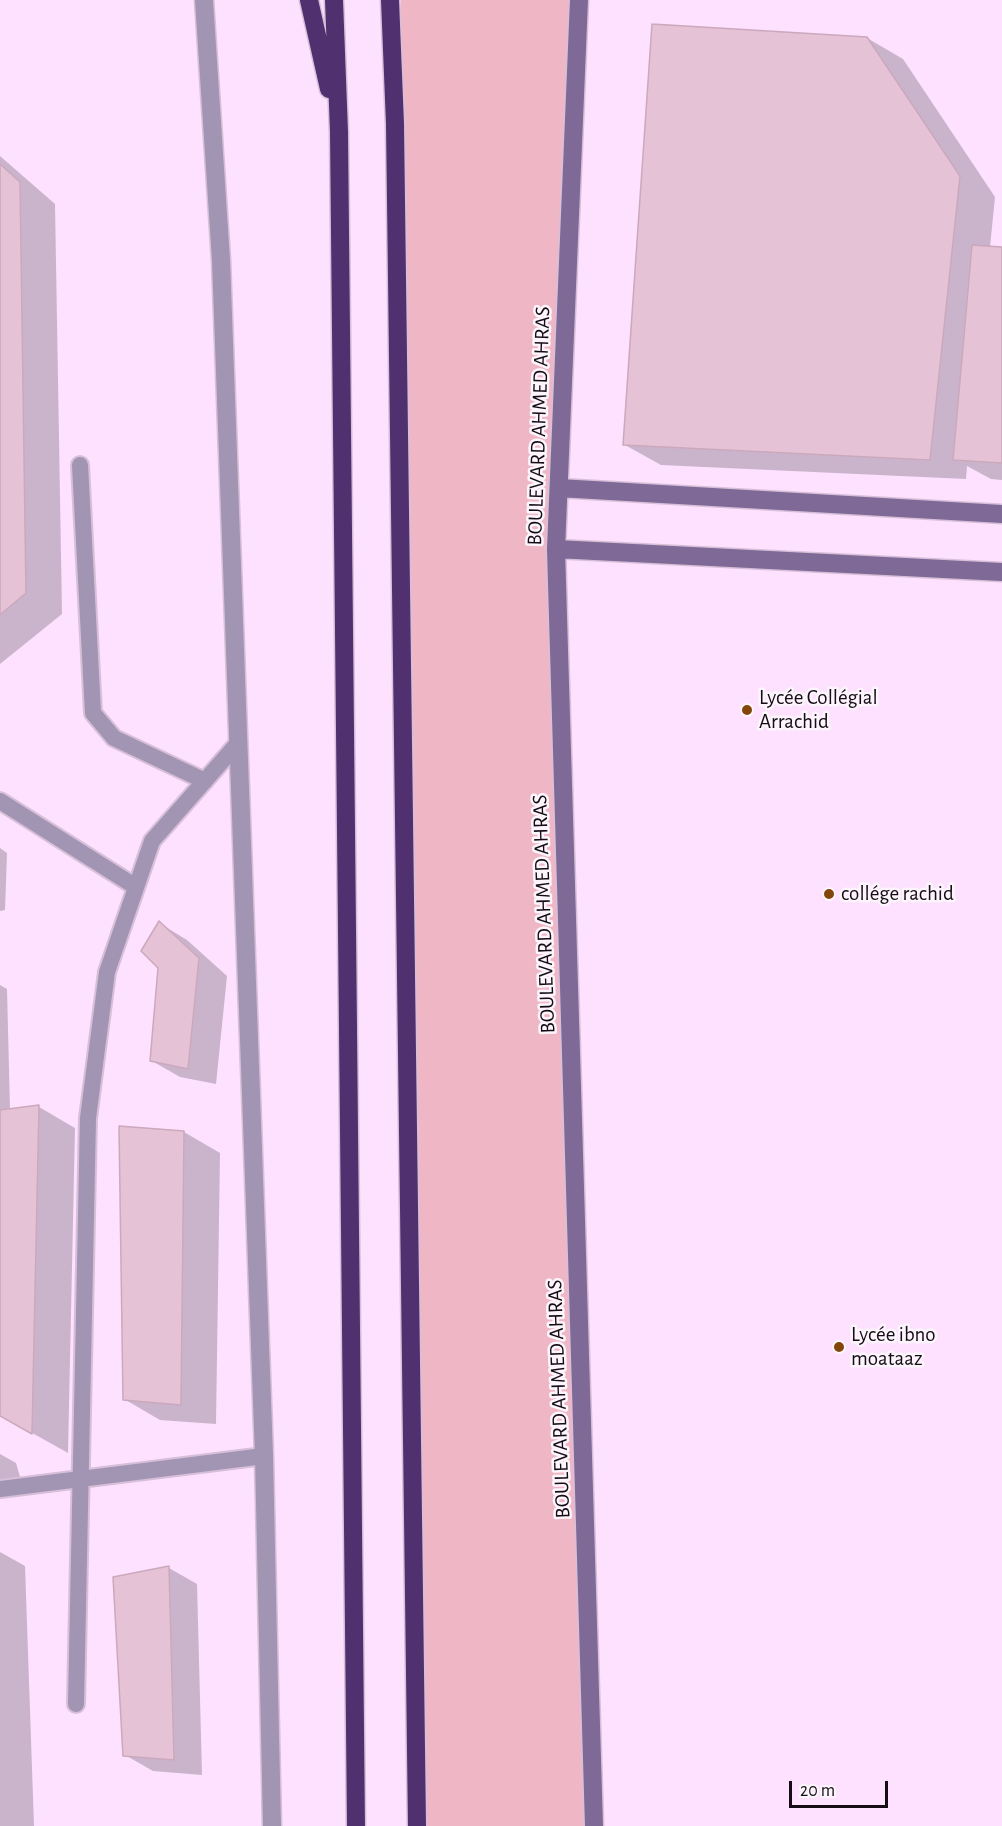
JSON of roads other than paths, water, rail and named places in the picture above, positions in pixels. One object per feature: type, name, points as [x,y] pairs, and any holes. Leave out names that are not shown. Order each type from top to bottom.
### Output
[{"type":"highway","points":[[309,0],[339,132]]},
{"type":"highway","points":[[334,0],[339,132],[356,1826]]},
{"type":"highway","points":[[390,0],[395,124],[417,1826]]},
{"type":"highway","points":[[395,124],[401,0]]},
{"type":"street","points":[[204,0],[221,260],[264,1456],[272,1826]]},
{"type":"street","name":"BOULEVARD AHMED AHRAS","points":[[579,0],[556,549],[594,1826]]},
{"type":"street","points":[[559,488],[1002,514]]},
{"type":"street","points":[[556,549],[1002,572]]},
{"type":"lane","points":[[80,465],[93,713],[114,738],[205,781]]},
{"type":"lane","points":[[76,1704],[88,1118],[107,972],[152,841],[238,743]]},
{"type":"lane","points":[[0,801],[136,887]]},
{"type":"lane","points":[[0,1489],[264,1456]]},
{"type":"place","name":"Lycée Collégial Arrachid","points":[[747,710]]},
{"type":"place","name":"collége rachid","points":[[829,894]]},
{"type":"place","name":"Lycée ibno moataaz","points":[[839,1347]]}]
